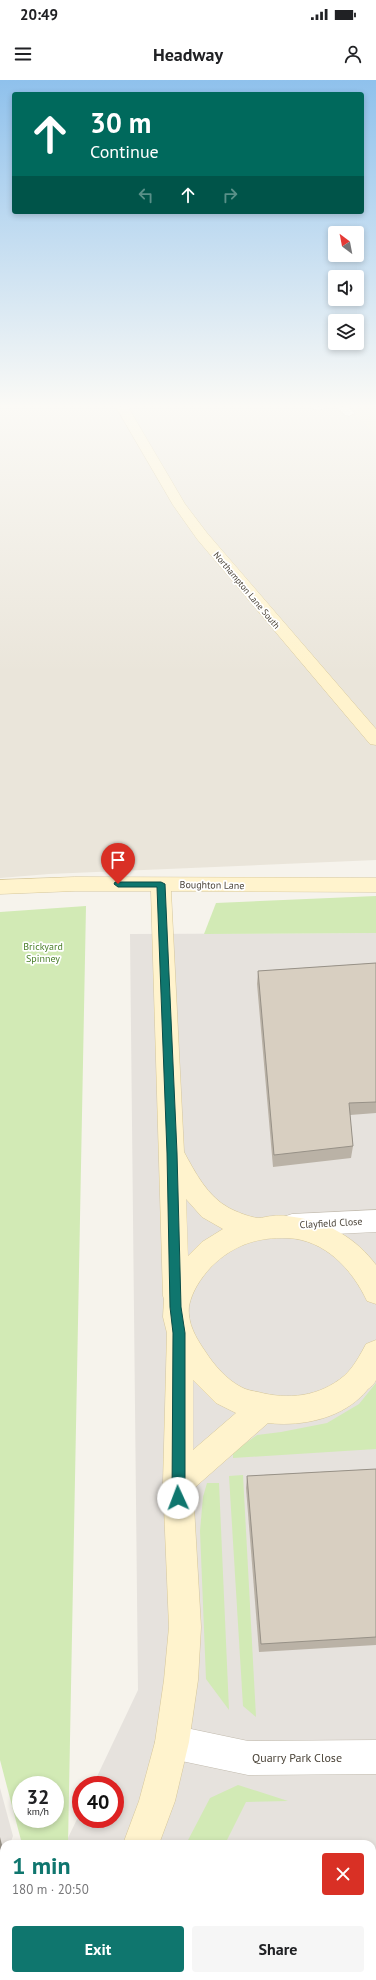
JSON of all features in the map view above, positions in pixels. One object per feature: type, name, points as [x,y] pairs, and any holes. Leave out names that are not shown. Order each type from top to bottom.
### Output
[{"type":"street","name":"Northampton Lane South","points":[[174,496],[202,536],[376,740]]},
{"type":"street","name":"Boughton Lane","points":[[0,887],[161,884],[376,885]]},
{"type":"street","points":[[142,1840],[157,1800],[172,1742],[181,1680],[185,1627],[178,1483],[178,1320],[161,884]]},
{"type":"street","points":[[172,1153],[193,1191],[206,1205],[227,1220],[256,1228]]},
{"type":"street","name":"Clayfield Close","points":[[285,1226],[376,1221]]},
{"type":"street","points":[[375,1286],[363,1267],[347,1251],[328,1239],[307,1230],[285,1226],[256,1228],[227,1237],[203,1256],[184,1280],[178,1320],[193,1358],[210,1381],[234,1398],[262,1409],[294,1411],[325,1405],[351,1390],[370,1368],[376,1354]]},
{"type":"street","points":[[178,1483],[262,1409]]},
{"type":"street","name":"Quarry Park Close","points":[[172,1742],[248,1758],[376,1757]]},
{"type":"shaded area","points":[[0,496],[376,496],[376,860],[49,874],[0,878]]},
{"type":"shaded area","points":[[376,933],[376,1840],[67,1840],[73,1828],[124,1828],[124,1776],[97,1776],[138,1690],[130,934]]},
{"type":"shaded area","points":[[0,1788],[13,1836],[12,1840],[0,1840]]},
{"type":"green space","points":[[376,896],[376,933],[204,934],[216,903]]},
{"type":"green space","name":"Brickyard Spinney","points":[[86,906],[68,1840],[21,1840],[18,1828],[64,1828],[64,1776],[12,1776],[12,1806],[0,1760],[0,912]]},
{"type":"green space","points":[[376,1383],[376,1449],[233,1458],[233,1452],[257,1435],[327,1423],[359,1404]]},
{"type":"green space","points":[[243,1475],[256,1717],[243,1706],[229,1476]]},
{"type":"green space","points":[[207,1483],[219,1483],[229,1710],[206,1679],[200,1531],[203,1497]]},
{"type":"green space","points":[[238,1785],[288,1801],[246,1802],[227,1840],[188,1840],[210,1798]]},
{"type":"building","points":[[376,963],[376,1102],[349,1103],[353,1146],[274,1155],[258,971]]},
{"type":"building","points":[[376,1469],[376,1637],[261,1644],[247,1476]]},
{"type":"route","points":[[118,884],[161,884],[172,1153],[176,1307],[179,1333],[178,1498]]}]
